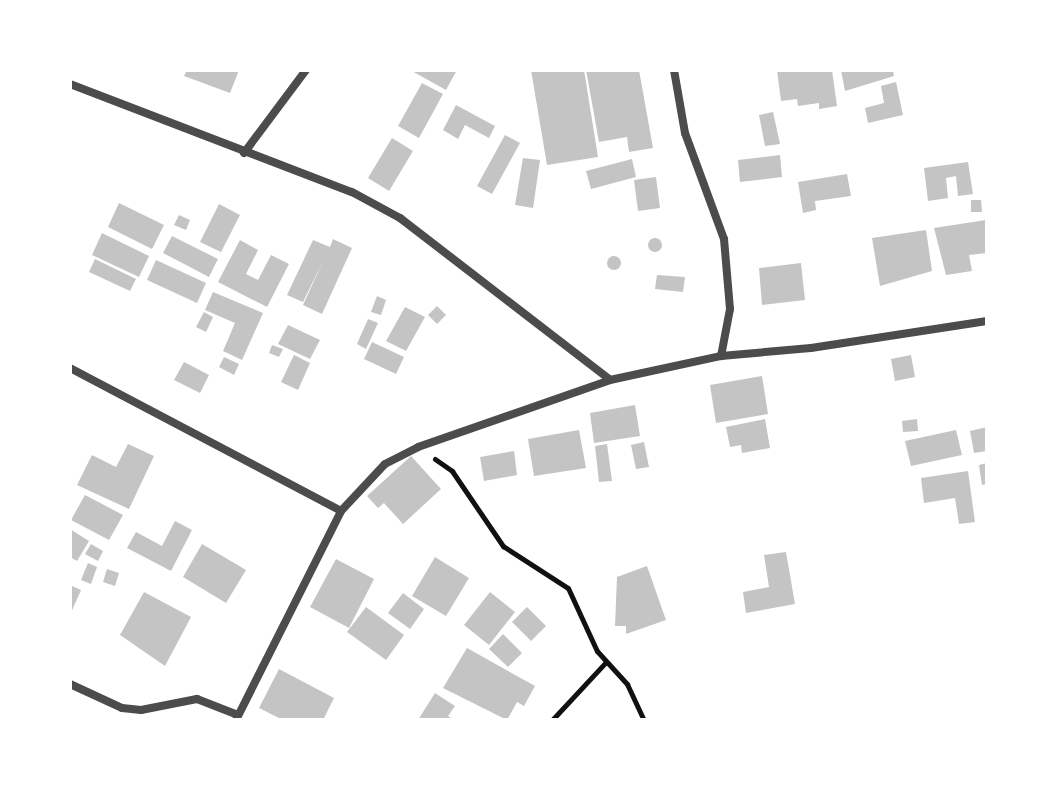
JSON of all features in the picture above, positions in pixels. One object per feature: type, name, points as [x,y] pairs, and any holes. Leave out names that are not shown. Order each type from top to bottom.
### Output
[{"type":"street","points":[[244,153],[306,70]]},
{"type":"street","points":[[674,70],[685,133],[724,239],[730,309],[721,356]]},
{"type":"street","points":[[70,84],[352,192],[400,218],[548,337],[610,380]]},
{"type":"street","points":[[70,684],[122,708],[141,710],[197,699],[237,718],[341,511],[385,464],[418,447],[610,380],[721,356],[811,348],[987,321]]},
{"type":"street","points":[[70,368],[341,511]]},
{"type":"path","points":[[418,447],[452,471],[503,546],[568,588],[605,663],[627,684],[644,720]]},
{"type":"path","points":[[552,720],[605,663]]},
{"type":"building","points":[[187,70],[239,70],[230,93],[184,76]]},
{"type":"building","points":[[410,70],[457,70],[446,90]]},
{"type":"building","points":[[531,70],[584,70],[598,157],[547,165]]},
{"type":"building","points":[[586,70],[639,70],[653,148],[629,152],[627,137],[599,142]]},
{"type":"building","points":[[777,70],[832,70],[837,106],[819,109],[819,103],[798,106],[797,99],[781,101]]},
{"type":"building","points":[[841,70],[893,70],[894,76],[845,91]]},
{"type":"building","points":[[896,82],[903,115],[868,123],[865,108],[884,103],[881,86]]},
{"type":"building","points":[[422,83],[443,94],[419,138],[398,126]]},
{"type":"building","points":[[456,105],[495,126],[489,138],[465,125],[458,139],[443,130]]},
{"type":"building","points":[[773,112],[780,144],[765,146],[759,115]]},
{"type":"building","points":[[505,135],[520,143],[492,194],[477,186]]},
{"type":"building","points":[[392,138],[413,151],[389,191],[368,178]]},
{"type":"building","points":[[780,155],[782,177],[740,182],[738,160]]},
{"type":"building","points":[[523,158],[540,160],[533,208],[515,205]]},
{"type":"building","points":[[632,159],[636,177],[591,189],[586,171]]},
{"type":"building","points":[[968,162],[973,194],[958,196],[956,176],[946,178],[948,198],[928,201],[924,168]]},
{"type":"building","points":[[847,174],[851,196],[815,201],[816,210],[803,213],[798,182]]},
{"type":"building","points":[[656,177],[660,208],[638,211],[634,180]]},
{"type":"building","points":[[971,200],[981,200],[982,212],[971,212]]},
{"type":"building","points":[[119,203],[164,225],[152,249],[108,227]]},
{"type":"building","points":[[219,204],[240,215],[221,252],[200,242]]},
{"type":"building","points":[[179,215],[190,220],[186,230],[174,225]]},
{"type":"building","points":[[986,220],[987,253],[969,255],[972,271],[946,275],[934,228]]},
{"type":"building","points":[[926,230],[932,271],[880,286],[872,238]]},
{"type":"building","points":[[102,233],[149,256],[139,277],[92,255]]},
{"type":"building","points":[[172,236],[218,259],[209,277],[163,253]]},
{"type":"building","points":[[655,238],[662,245],[655,252],[648,245]]},
{"type":"building","points":[[333,239],[352,248],[322,314],[303,305],[323,261],[303,302],[287,295],[313,240],[330,247]]},
{"type":"building","points":[[240,240],[258,250],[246,274],[258,280],[271,255],[289,264],[267,307],[218,282]]},
{"type":"building","points":[[614,256],[621,263],[614,270],[607,263]]},
{"type":"building","points":[[95,259],[136,279],[130,291],[89,272]]},
{"type":"building","points":[[156,260],[206,283],[197,303],[147,280]]},
{"type":"building","points":[[801,263],[805,300],[762,305],[759,268]]},
{"type":"building","points":[[657,275],[685,277],[683,292],[655,289]]},
{"type":"building","points":[[213,292],[263,313],[242,360],[223,351],[235,323],[205,310]]},
{"type":"building","points":[[377,296],[386,300],[381,315],[371,312]]},
{"type":"building","points":[[437,306],[446,315],[437,324],[428,315]]},
{"type":"building","points":[[405,307],[425,317],[406,351],[386,341]]},
{"type":"building","points":[[204,312],[213,317],[206,332],[196,327]]},
{"type":"building","points":[[368,319],[378,323],[366,349],[357,344]]},
{"type":"building","points":[[288,325],[320,340],[310,359],[278,344]]},
{"type":"building","points":[[372,342],[404,357],[396,374],[364,359]]},
{"type":"building","points":[[272,345],[283,349],[279,357],[269,353]]},
{"type":"building","points":[[294,355],[310,363],[298,390],[281,382]]},
{"type":"building","points":[[911,355],[915,377],[895,381],[891,359]]},
{"type":"building","points":[[224,357],[239,364],[234,375],[219,367]]},
{"type":"building","points":[[184,362],[209,375],[200,393],[174,380]]},
{"type":"building","points":[[762,376],[768,414],[716,423],[710,385]]},
{"type":"building","points":[[635,405],[640,436],[594,443],[590,413]]},
{"type":"building","points":[[765,419],[770,448],[742,453],[741,445],[730,447],[726,427]]},
{"type":"building","points":[[917,419],[918,431],[903,432],[902,421]]},
{"type":"building","points":[[987,427],[987,451],[974,453],[970,431]]},
{"type":"building","points":[[579,430],[586,468],[534,476],[528,439]]},
{"type":"building","points":[[956,430],[962,455],[911,466],[905,441]]},
{"type":"building","points":[[644,442],[649,467],[636,469],[631,445]]},
{"type":"building","points":[[128,444],[154,456],[129,509],[77,485],[92,455],[116,467]]},
{"type":"building","points":[[607,444],[612,481],[599,482],[595,446]]},
{"type":"building","points":[[514,451],[517,475],[484,481],[480,457]]},
{"type":"building","points":[[411,456],[441,489],[403,524],[384,503],[378,508],[367,496]]},
{"type":"building","points":[[987,463],[987,484],[982,485],[979,465]]},
{"type":"building","points":[[968,471],[975,522],[959,524],[955,498],[924,503],[921,478]]},
{"type":"building","points":[[85,495],[123,515],[109,540],[71,520]]},
{"type":"building","points":[[175,521],[192,530],[171,571],[127,548],[136,532],[162,546]]},
{"type":"building","points":[[70,529],[89,541],[77,561],[70,557]]},
{"type":"building","points":[[91,544],[103,551],[98,561],[85,554]]},
{"type":"building","points":[[202,544],[246,570],[226,603],[183,577]]},
{"type":"building","points":[[786,552],[795,604],[746,613],[743,592],[769,587],[764,555]]},
{"type":"building","points":[[435,557],[469,578],[446,616],[412,596]]},
{"type":"building","points":[[336,559],[374,579],[349,628],[310,607]]},
{"type":"building","points":[[88,563],[97,567],[91,584],[81,580]]},
{"type":"building","points":[[647,566],[666,620],[626,634],[626,626],[615,626],[617,577]]},
{"type":"building","points":[[107,569],[119,573],[115,586],[103,582]]},
{"type":"building","points":[[70,585],[81,590],[70,615]]},
{"type":"building","points":[[144,592],[191,617],[165,666],[120,635]]},
{"type":"building","points":[[490,592],[515,612],[489,645],[464,625]]},
{"type":"building","points":[[403,593],[424,609],[410,629],[388,613]]},
{"type":"building","points":[[366,607],[404,635],[386,660],[347,632]]},
{"type":"building","points":[[527,607],[546,626],[531,641],[512,622]]},
{"type":"building","points":[[503,634],[522,653],[508,667],[489,649]]},
{"type":"building","points":[[467,648],[535,686],[524,706],[517,702],[507,720],[443,688]]},
{"type":"building","points":[[279,669],[334,698],[323,720],[283,720],[259,708]]},
{"type":"building","points":[[435,693],[455,706],[448,716],[454,720],[418,720]]}]
